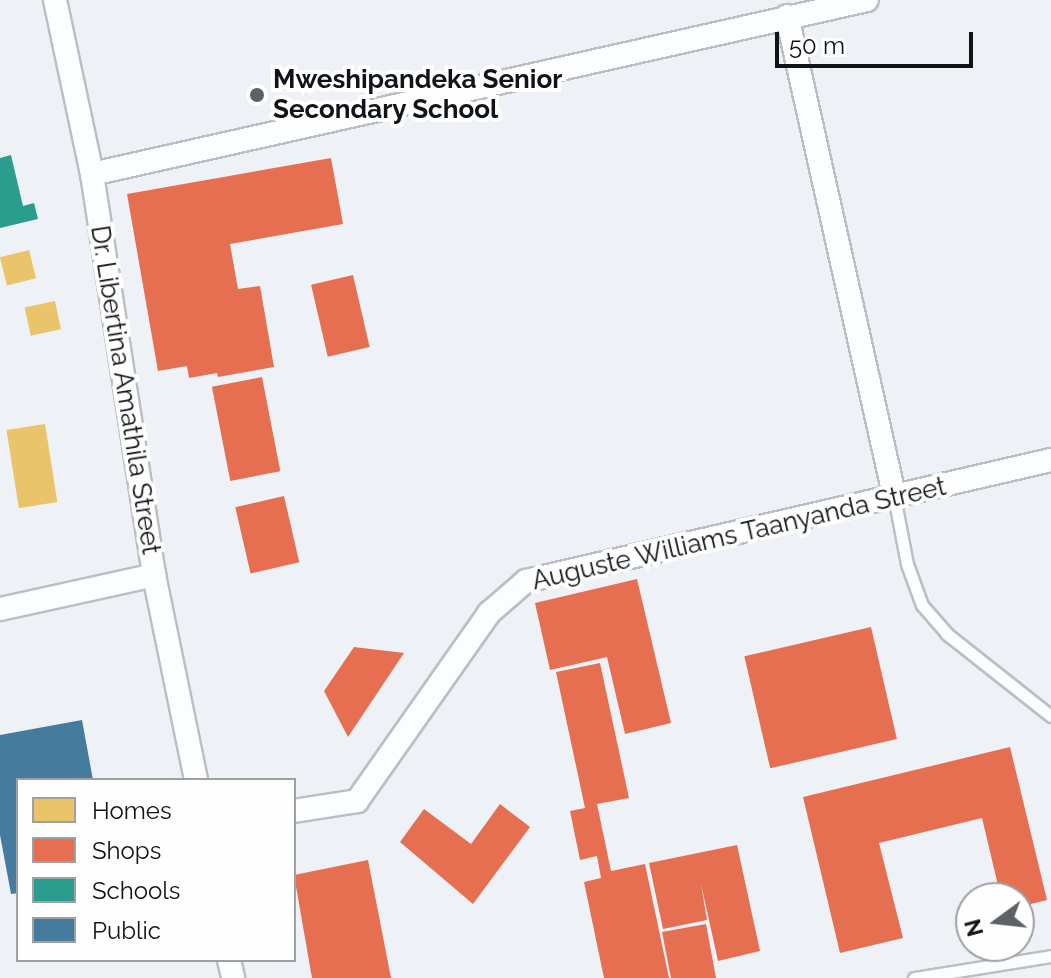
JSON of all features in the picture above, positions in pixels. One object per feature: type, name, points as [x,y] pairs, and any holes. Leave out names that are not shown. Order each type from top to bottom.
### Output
[{"type":"street","name":"Dr. Libertina Amathila Street","points":[[55,0],[92,174],[154,575],[196,778]]},
{"type":"street","points":[[92,174],[867,0]]},
{"type":"street","points":[[787,16],[894,496]]},
{"type":"street","name":"Auguste Williams Taanyanda Street","points":[[296,811],[357,801],[489,613],[526,581],[1051,460]]},
{"type":"street","points":[[0,609],[154,575]]},
{"type":"lane","points":[[894,496],[907,564],[922,605],[947,634],[1051,716]]},
{"type":"lane","points":[[914,978],[1051,956]]},
{"type":"building: Homes","points":[[29,250],[36,278],[7,285],[0,257]]},
{"type":"building: Homes","points":[[55,301],[61,329],[31,336],[25,307]]},
{"type":"building: Homes","points":[[45,424],[57,502],[19,508],[6,430]]},
{"type":"building: Shops","points":[[331,158],[343,224],[230,244],[238,289],[260,286],[274,367],[218,377],[217,373],[189,378],[187,366],[158,371],[127,194]]},
{"type":"building: Shops","points":[[353,275],[370,347],[328,357],[311,285]]},
{"type":"building: Shops","points":[[262,377],[280,471],[230,481],[212,387]]},
{"type":"building: Shops","points":[[284,496],[299,562],[251,574],[235,507]]},
{"type":"building: Shops","points":[[637,579],[671,723],[625,734],[607,657],[550,670],[535,603]]},
{"type":"building: Shops","points":[[871,627],[897,739],[770,768],[744,656]]},
{"type":"building: Shops","points":[[354,647],[404,653],[348,737],[324,691]]},
{"type":"building: Shops","points":[[600,663],[629,798],[597,804],[611,871],[645,864],[669,978],[604,978],[584,882],[601,878],[597,856],[580,860],[570,811],[585,808],[556,672]]},
{"type":"building: Shops","points":[[1010,747],[1047,900],[1035,903],[1035,882],[997,882],[982,818],[879,843],[903,938],[840,953],[803,797]]},
{"type":"building: Shops","points":[[500,804],[530,827],[473,904],[400,842],[424,809],[471,844]]},
{"type":"building: Shops","points":[[737,845],[760,951],[718,961],[701,884],[707,920],[663,929],[649,863]]},
{"type":"building: Shops","points":[[368,860],[391,978],[312,978],[296,875]]},
{"type":"building: Shops","points":[[706,924],[716,978],[671,978],[662,932]]},
{"type":"building: Schools","points":[[11,155],[23,206],[34,203],[38,219],[0,228],[0,158]]},
{"type":"building: Public","points":[[82,720],[93,778],[16,778],[16,893],[11,894],[0,835],[0,735]]},
{"type":"place","name":"Mweshipandeka Senior Secondary School","points":[[257,95]]}]
